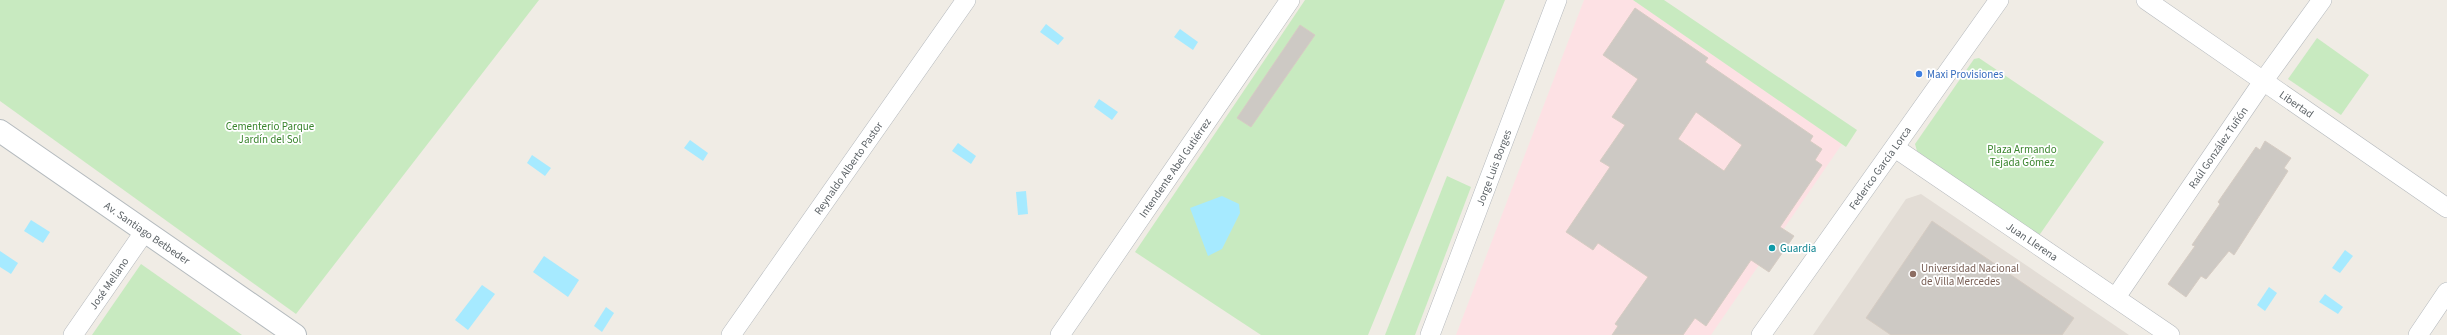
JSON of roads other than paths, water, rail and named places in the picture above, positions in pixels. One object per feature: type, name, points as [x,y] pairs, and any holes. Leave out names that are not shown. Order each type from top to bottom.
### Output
[{"type":"main road","name":"Av. Santiago Betbeder","points":[[0,131],[295,335]]},
{"type":"street","name":"Reynaldo Alberto Pastor","points":[[731,335],[966,0]]},
{"type":"street","name":"Intendente Abel Gutiérrez","points":[[1060,335],[1290,0]]},
{"type":"street","name":"Jorge Luis Borges","points":[[1430,335],[1557,0]]},
{"type":"street","name":"Federico García Lorca","points":[[1761,335],[1999,0]]},
{"type":"street","name":"Libertad","points":[[2146,0],[2264,80],[2447,208]]},
{"type":"street","name":"Raúl González Tuñón","points":[[2116,297],[2264,80],[2322,0]]},
{"type":"street","name":"Juan Llerena","points":[[1895,148],[2170,335]]},
{"type":"street","name":"José Mellano","points":[[73,335],[145,231]]},
{"type":"street","points":[[2418,335],[2447,292]]},
{"type":"water","points":[[1046,24],[1064,38],[1058,45],[1040,32]]},
{"type":"water","points":[[1180,29],[1198,42],[1193,50],[1174,37]]},
{"type":"water","points":[[1099,99],[1118,112],[1112,120],[1094,107]]},
{"type":"water","points":[[690,140],[708,153],[703,161],[684,148]]},
{"type":"water","points":[[958,143],[976,156],[971,164],[952,151]]},
{"type":"water","points":[[532,155],[551,168],[545,176],[527,163]]},
{"type":"water","points":[[1026,191],[1028,214],[1018,215],[1016,192]]},
{"type":"water","points":[[1222,196],[1239,204],[1240,213],[1222,249],[1208,256],[1190,208]]},
{"type":"water","points":[[31,220],[50,232],[43,243],[24,231]]},
{"type":"water","points":[[2345,250],[2353,256],[2340,273],[2332,268]]},
{"type":"water","points":[[0,251],[18,263],[11,274],[0,267]]},
{"type":"water","points":[[544,256],[579,280],[568,297],[533,272]]},
{"type":"water","points":[[482,285],[495,294],[468,330],[455,320]]},
{"type":"water","points":[[2269,287],[2277,293],[2265,311],[2257,305]]},
{"type":"water","points":[[2325,294],[2343,307],[2338,314],[2319,302]]},
{"type":"water","points":[[606,307],[614,313],[602,332],[594,326]]},
{"type":"place","name":"Maxi Provisiones","points":[[1919,74]]},
{"type":"place","name":"Guardia","points":[[1772,248]]},
{"type":"place","name":"Universidad Nacional de Villa Mercedes","points":[[1913,274]]},
{"type":"park label","name":"Cementerio Parque Jardín del Sol","points":[[270,132]]},
{"type":"park label","name":"Plaza Armando Tejada Gómez","points":[[2022,155]]}]
